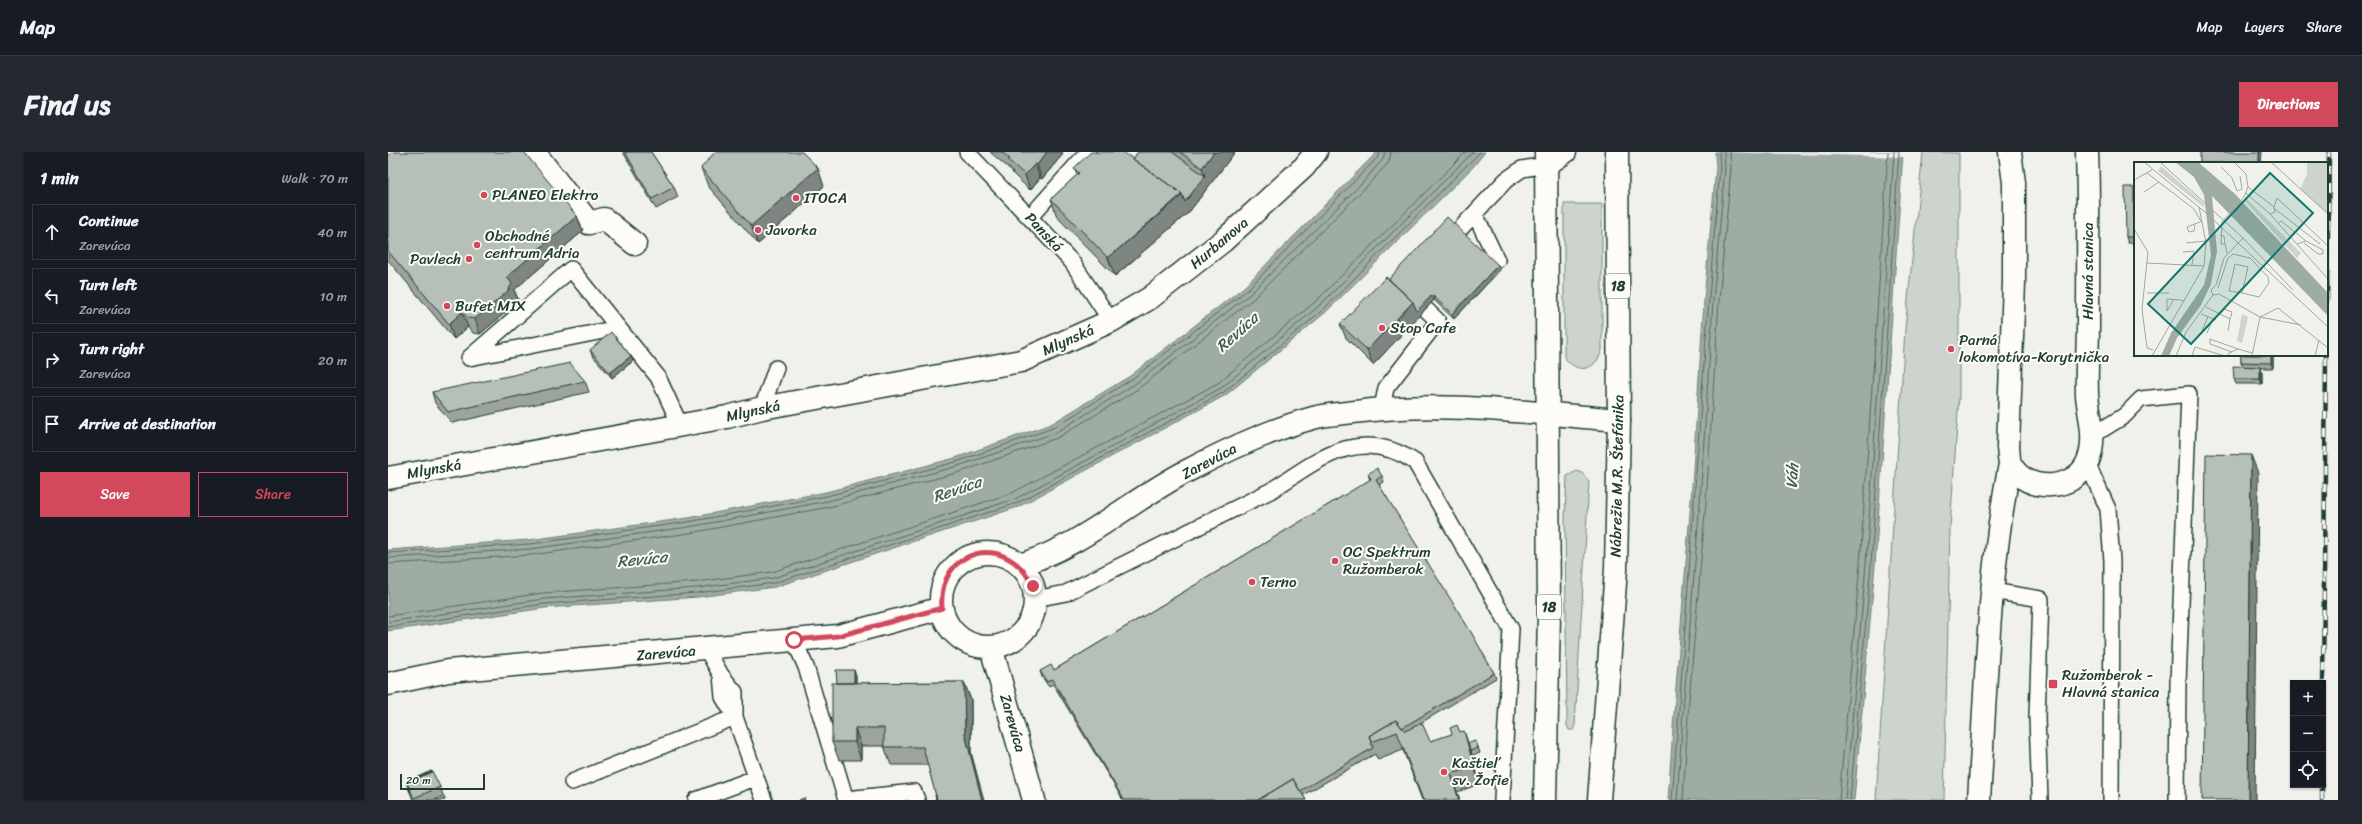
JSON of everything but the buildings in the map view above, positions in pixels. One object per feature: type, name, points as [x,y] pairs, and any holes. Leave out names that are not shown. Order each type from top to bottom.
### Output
[{"type":"street","points":[[534,152],[589,223],[604,219],[634,244]]},
{"type":"street","name":"Hurbanova","points":[[1111,321],[1150,298],[1223,241],[1304,167],[1316,152]]},
{"type":"street","points":[[1546,159],[1565,152]]},
{"type":"street","name":"Nábrežie M.R. Štefánika","points":[[1599,800],[1616,569],[1619,420],[1617,152]]},
{"type":"street","points":[[1978,800],[1992,591],[2000,517],[2010,464],[2008,447],[2014,282],[2014,183],[2010,152]]},
{"type":"street","name":"Hlavná stanica","points":[[2010,464],[2019,474],[2032,482],[2045,485],[2059,484],[2070,480],[2080,472],[2087,463],[2092,451],[2093,435],[2088,395],[2087,152]]},
{"type":"street","name":"18","points":[[1545,800],[1549,614],[1546,414],[1546,159]]},
{"type":"street","name":"Mlynská","points":[[388,478],[1021,361],[1111,321]]},
{"type":"street","name":"Zarevúca","points":[[1020,565],[1047,556],[1073,543],[1187,471],[1242,443],[1314,417],[1382,408],[1416,406],[1496,409],[1619,420]]},
{"type":"street","points":[[984,552],[994,553],[1004,555],[1020,565],[1033,586],[1035,599],[1030,622],[1022,632],[1002,645],[991,647],[979,646],[959,636],[945,619],[942,608],[942,588],[946,579],[957,564],[965,558],[984,552]]},
{"type":"street","name":"Zarevúca","points":[[388,684],[448,671],[707,650],[838,636],[942,608]]},
{"type":"street","name":"Zarevúca","points":[[991,647],[1034,800]]},
{"type":"lane","name":"Panská","points":[[967,152],[1072,262],[1111,321]]},
{"type":"lane","points":[[1030,217],[1047,201],[1088,152]]},
{"type":"lane","points":[[1435,257],[1506,180],[1522,169],[1546,159]]},
{"type":"lane","points":[[1468,289],[1497,260],[1475,214]]},
{"type":"lane","points":[[618,328],[469,358],[571,269],[658,377],[680,425]]},
{"type":"lane","points":[[1382,408],[1386,388],[1443,315],[1405,289],[1415,278]]},
{"type":"lane","points":[[762,408],[776,368]]},
{"type":"lane","points":[[2093,435],[2124,416],[2140,399],[2190,394],[2178,683],[2177,800]]},
{"type":"lane","points":[[1035,599],[1066,593],[1272,490],[1329,455],[1354,447],[1373,446],[1397,451],[1415,462],[1511,629],[1502,800]]},
{"type":"lane","points":[[2087,463],[2108,509],[2112,561],[2111,800]]},
{"type":"lane","points":[[1992,591],[2041,599],[2037,717],[2040,800]]},
{"type":"lane","points":[[794,640],[806,667],[846,800],[914,792],[917,800]]},
{"type":"lane","points":[[707,650],[721,675],[723,697],[735,717],[755,778],[764,800]]},
{"type":"lane","points":[[572,782],[735,717]]},
{"type":"lane","points":[[696,800],[755,778]]},
{"type":"shaded area","points":[[1923,152],[1959,153],[1959,397],[1950,528],[1944,800],[1876,800],[1905,329]]},
{"type":"shaded area","points":[[1564,204],[1602,204],[1602,350],[1595,362],[1586,368],[1580,368],[1569,363],[1564,357]]},
{"type":"shaded area","points":[[1577,471],[1582,473],[1589,481],[1575,725],[1573,730],[1569,730],[1567,725],[1565,515],[1567,476]]},
{"type":"water","name":"Revúca","points":[[1377,152],[1485,152],[1473,167],[1326,312],[1226,395],[1018,507],[775,587],[698,597],[545,608],[388,631],[388,550],[529,540],[688,518],[826,492],[955,458],[1051,424],[1130,376],[1244,287]]},
{"type":"water","name":"Váh","points":[[1715,152],[1903,152],[1875,565],[1854,800],[1668,800],[1691,501],[1704,300],[1716,168]]},
{"type":"pier","points":[[1713,152],[1905,152],[1905,157]]},
{"type":"railway","points":[[2328,226],[2329,152]]},
{"type":"railway","points":[[2323,680],[2326,356]]},
{"type":"railway","points":[[2322,788],[2322,800]]},
{"type":"place","name":"PLANEO Elektro","points":[[484,195]]},
{"type":"place","name":"ITOCA","points":[[796,198]]},
{"type":"place","name":"Javorka","points":[[758,230]]},
{"type":"place","name":"Obchodné centrum Adria","points":[[477,245]]},
{"type":"place","name":"Pavlech","points":[[469,259]]},
{"type":"place","name":"Bufet MIX","points":[[447,306]]},
{"type":"place","name":"Stop Cafe","points":[[1382,328]]},
{"type":"place","name":"Parná lokomotíva-Korytnička","points":[[1951,349]]},
{"type":"place","name":"OC Spektrum Ružomberok","points":[[1335,561]]},
{"type":"place","name":"Terno","points":[[1252,582]]},
{"type":"place","name":"Ružomberok - Hlavná stanica","points":[[2053,684]]},
{"type":"place","name":"Kaštieľ sv. Žofie","points":[[1444,772]]},
{"type":"route","points":[[794,640],[838,636],[942,608],[942,588],[951,571],[965,558],[984,552],[1004,555],[1012,559],[1020,565],[1028,575],[1033,586]]}]
